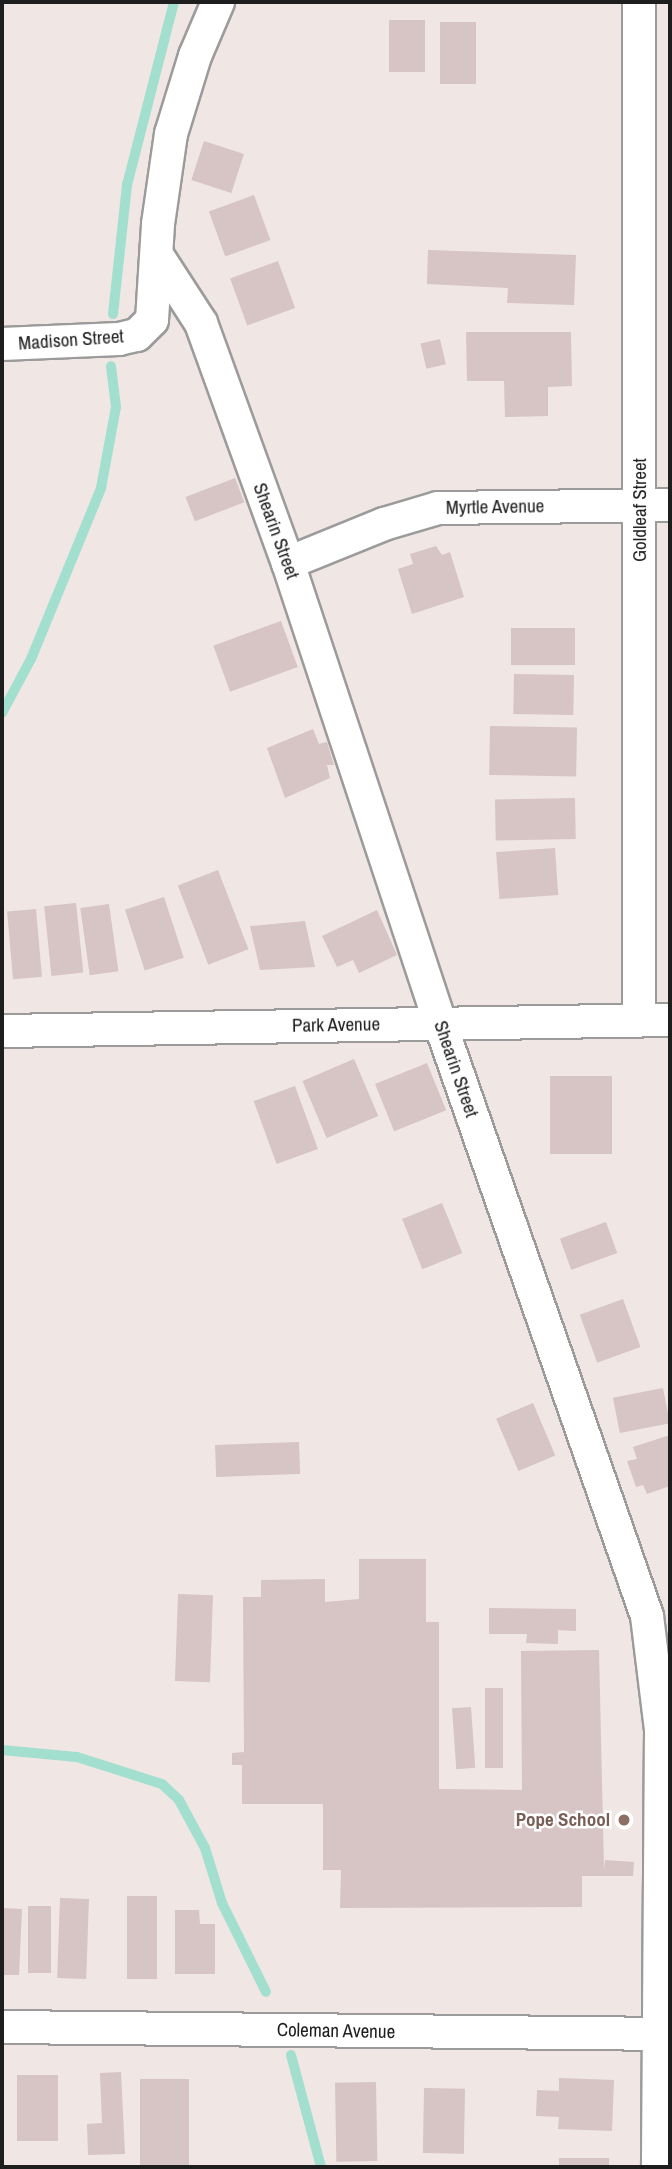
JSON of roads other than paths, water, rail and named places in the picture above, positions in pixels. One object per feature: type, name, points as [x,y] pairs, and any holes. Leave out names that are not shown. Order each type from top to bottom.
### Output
[{"type":"street","points":[[157,255],[172,134],[218,2]]},
{"type":"street","name":"Goldleaf Street","points":[[639,2],[655,505],[639,1019]]},
{"type":"street","name":"Madison Street","points":[[2,344],[119,340],[137,335],[152,320],[157,255]]},
{"type":"street","name":"Shearin Street","points":[[157,255],[201,323],[288,563],[440,1023],[659,1612],[666,2034],[658,2167]]},
{"type":"street","name":"Myrtle Avenue","points":[[288,563],[384,524],[438,508],[655,505]]},
{"type":"street","name":"Park Avenue","points":[[2,1031],[670,1020]]},
{"type":"street","name":"Coleman Avenue","points":[[2,2027],[666,2034]]},
{"type":"waterway","points":[[113,314],[127,185],[174,2]]},
{"type":"waterway","points":[[2,713],[31,659],[101,488],[116,407],[111,366]]},
{"type":"waterway","points":[[2,1750],[77,1757],[162,1784],[179,1800],[205,1848],[222,1903],[266,1992]]},
{"type":"waterway","points":[[291,2055],[321,2167]]},
{"type":"place","name":"Pope School","points":[[624,1820]]}]
